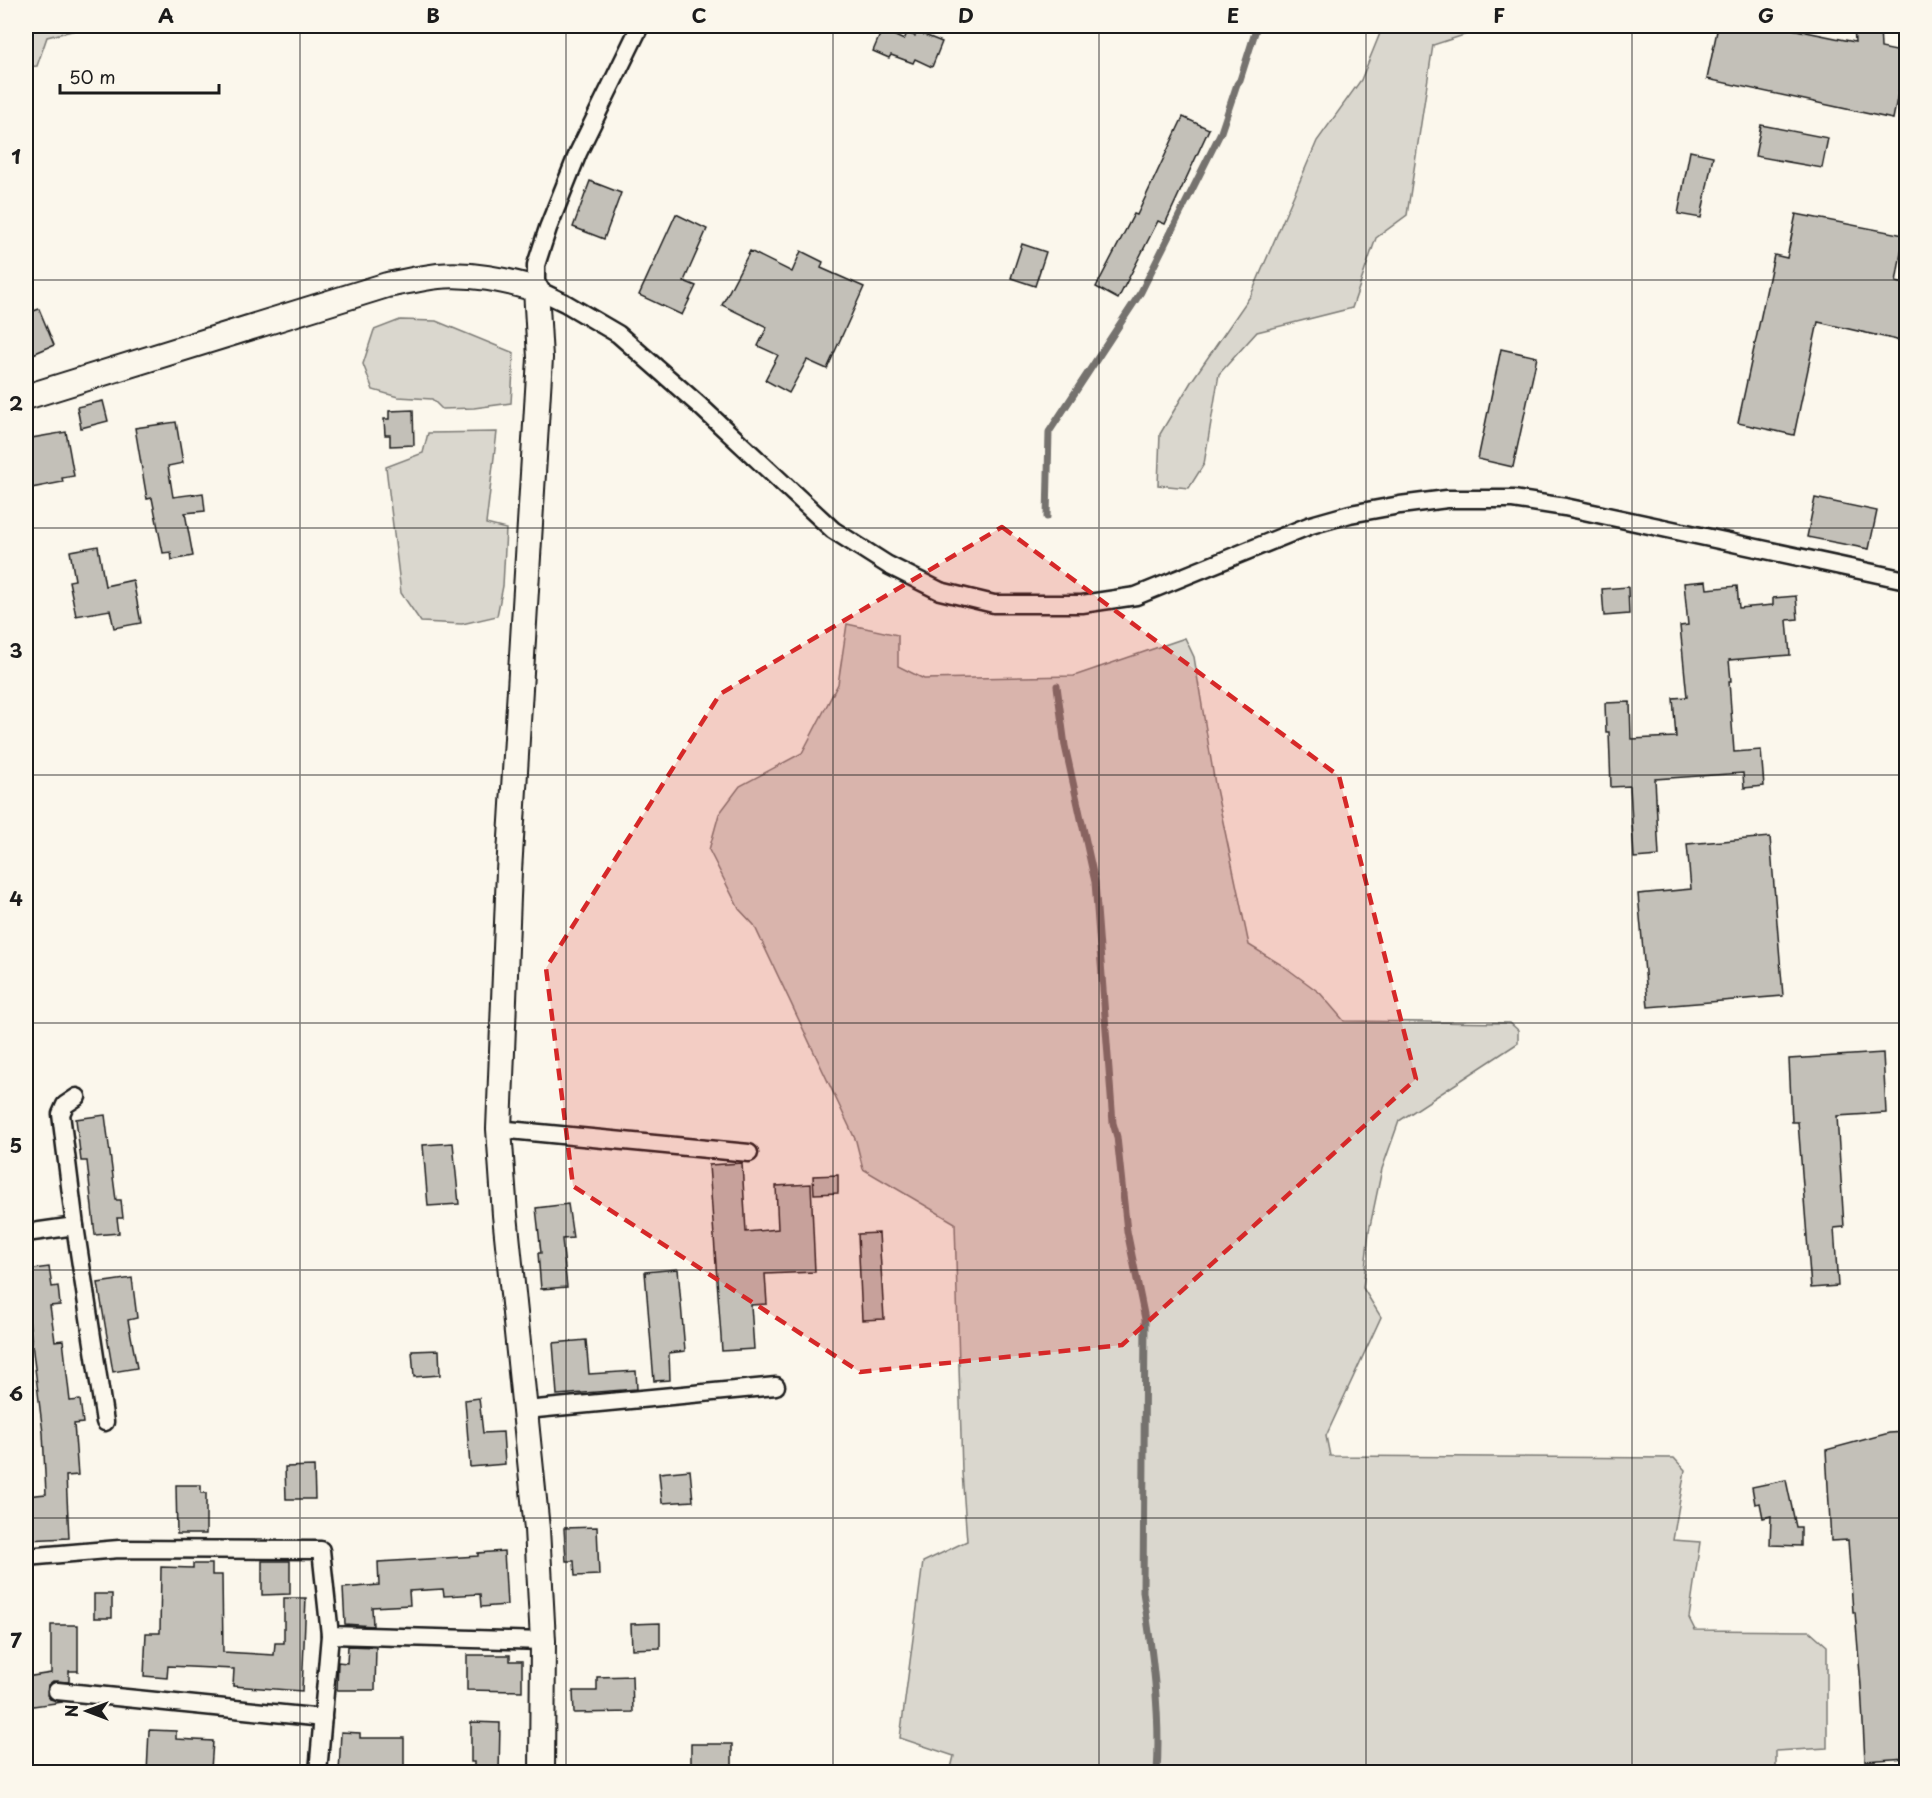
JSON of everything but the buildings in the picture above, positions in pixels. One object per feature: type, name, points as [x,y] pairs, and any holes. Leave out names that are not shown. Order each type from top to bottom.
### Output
[{"type":"street","points":[[542,1773],[543,1641],[537,1529],[505,1215],[499,1128],[509,871],[540,358],[536,265],[578,153],[640,26]]},
{"type":"street","points":[[26,397],[387,285],[438,276],[474,276],[507,281],[536,289],[618,334],[700,406],[833,530],[888,565],[940,591],[994,604],[1082,603],[1136,596],[1311,525],[1380,508],[1448,499],[1513,499],[1565,507],[1906,579]]},
{"type":"street","points":[[77,1097],[65,1105],[61,1114],[75,1226],[105,1422]]},
{"type":"street","points":[[499,1128],[749,1153]]},
{"type":"street","points":[[26,1233],[75,1226]]},
{"type":"street","points":[[526,1410],[776,1386]]},
{"type":"street","points":[[26,1557],[118,1549],[321,1550],[330,1635],[318,1773]]},
{"type":"street","points":[[330,1635],[543,1641]]},
{"type":"street","points":[[57,1691],[323,1718]]},
{"type":"highlighted area","points":[[1002,527],[1339,776],[1416,1079],[1122,1345],[860,1372],[573,1186],[546,968],[720,694]]},
{"type":"shaded area","points":[[26,26],[93,26],[47,37],[37,66],[26,67]]},
{"type":"shaded area","points":[[1383,26],[1486,26],[1486,28],[1433,45],[1407,215],[1376,238],[1352,308],[1257,332],[1219,374],[1204,464],[1189,488],[1158,485],[1160,434],[1191,382],[1251,295],[1317,141],[1361,80]]},
{"type":"shaded area","points":[[400,320],[436,321],[514,353],[511,403],[442,409],[432,399],[398,397],[373,390],[363,364],[374,330]]},
{"type":"shaded area","points":[[497,432],[486,524],[506,529],[503,586],[497,616],[462,624],[421,622],[401,593],[386,467],[423,453],[428,433]]},
{"type":"shaded area","points":[[847,624],[898,635],[898,666],[924,679],[1074,676],[1185,638],[1194,657],[1215,784],[1249,945],[1285,967],[1320,993],[1344,1021],[1510,1023],[1518,1030],[1518,1043],[1399,1121],[1382,1169],[1369,1231],[1363,1288],[1381,1317],[1326,1436],[1330,1456],[1674,1458],[1685,1470],[1673,1540],[1700,1542],[1689,1618],[1695,1630],[1810,1631],[1827,1646],[1827,1748],[1776,1751],[1776,1772],[950,1772],[954,1756],[900,1738],[923,1562],[967,1541],[962,1472],[955,1223],[863,1169],[856,1141],[754,925],[739,909],[709,850],[719,814],[740,786],[802,753],[838,684]]},
{"type":"waterway","points":[[1047,517],[1049,432],[1141,292],[1221,132],[1257,26]]},
{"type":"waterway","points":[[1057,686],[1065,746],[1095,882],[1113,1123],[1117,1137],[1127,1231],[1145,1319],[1143,1592],[1157,1705],[1157,1772]]}]
